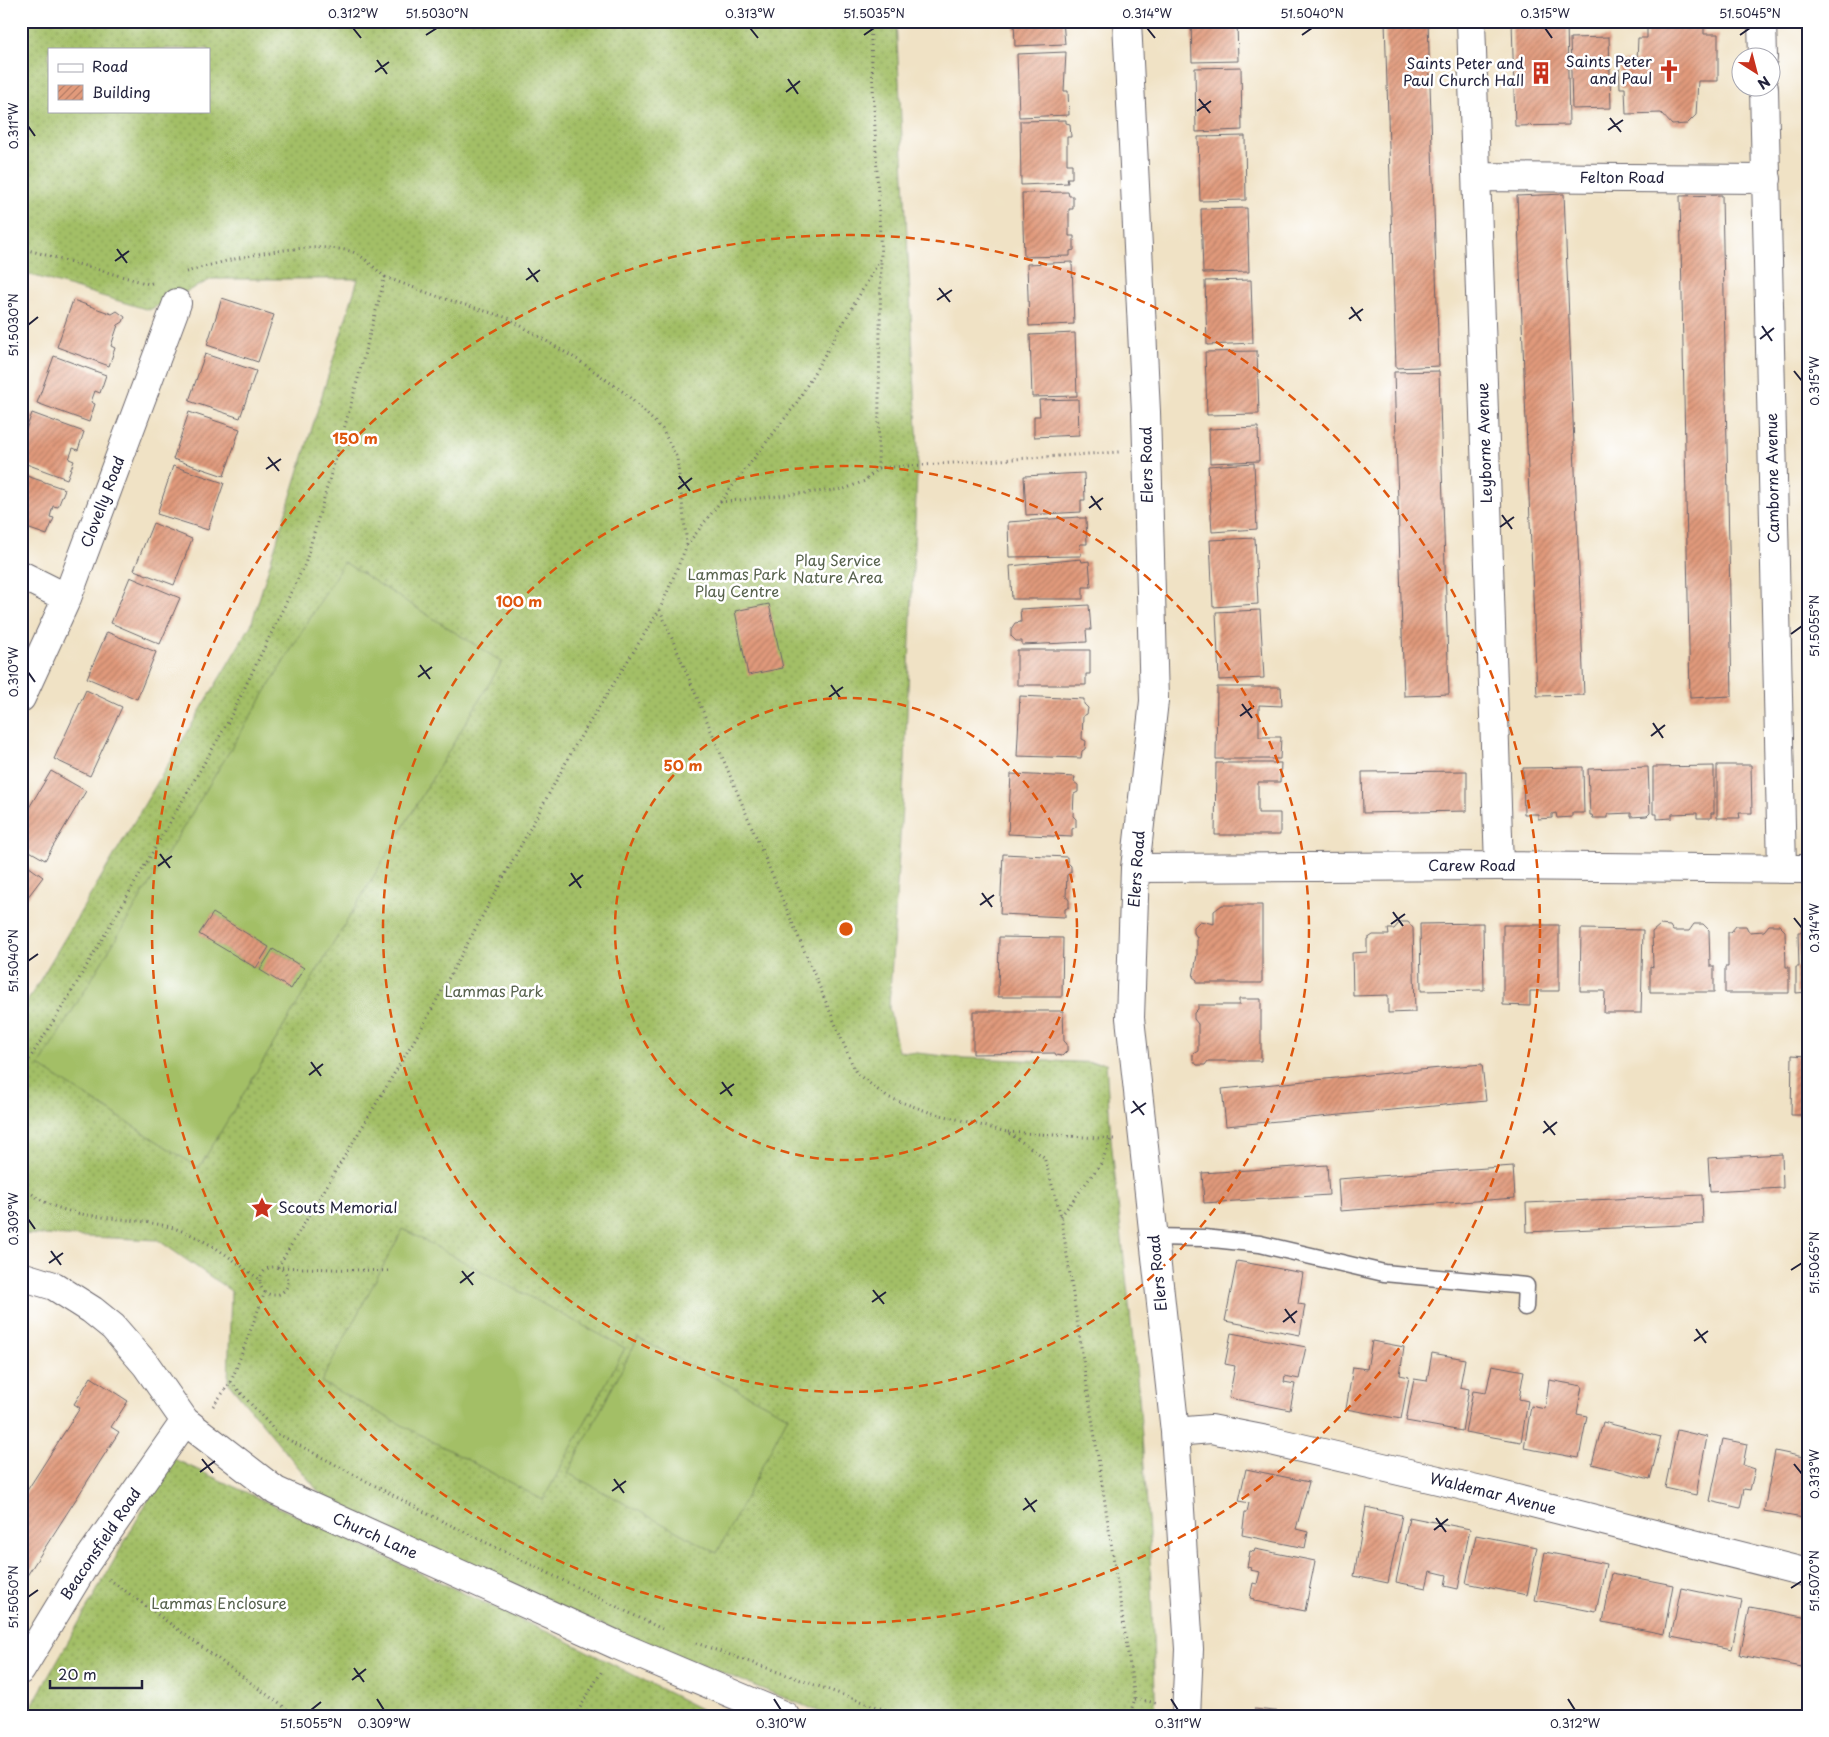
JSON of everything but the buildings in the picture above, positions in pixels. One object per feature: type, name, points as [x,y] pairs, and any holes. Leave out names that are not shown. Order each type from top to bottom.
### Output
[{"type":"street","name":"Elers Road","points":[[1127,21],[1147,450],[1154,700],[1136,868],[1130,1018],[1175,1432],[1190,1650],[1186,1716]]},
{"type":"street","name":"Leyborne Avenue","points":[[1471,21],[1499,866]]},
{"type":"street","points":[[1762,21],[1763,48]]},
{"type":"street","name":"Camborne Avenue","points":[[1764,98],[1795,869]]},
{"type":"street","name":"Felton Road","points":[[1477,177],[1767,179]]},
{"type":"street","name":"Clovelly Road","points":[[21,698],[67,598],[177,303]]},
{"type":"street","points":[[21,575],[67,598]]},
{"type":"street","name":"Carew Road","points":[[1136,868],[1499,866],[1795,869]]},
{"type":"street","name":"Church Lane","points":[[21,1276],[60,1289],[92,1310],[113,1327],[146,1365],[190,1426],[276,1491],[617,1645],[785,1716]]},
{"type":"street","name":"Beaconsfield Road","points":[[21,1670],[86,1563],[190,1426]]},
{"type":"street","name":"Waldemar Avenue","points":[[1175,1432],[1210,1429],[1267,1440],[1481,1490],[1808,1573]]},
{"type":"lane","points":[[1154,1237],[1204,1238],[1260,1244],[1384,1273],[1526,1286],[1525,1307]]},
{"type":"path","points":[[870,21],[881,258],[878,468]]},
{"type":"path","points":[[176,276],[230,259],[314,247],[352,252],[384,276],[439,297],[508,318],[578,360],[625,393],[662,429],[676,458],[687,545]]},
{"type":"path","points":[[21,248],[149,284],[158,281]]},
{"type":"path","points":[[278,1267],[422,1029],[576,744],[660,609],[687,545],[796,404],[881,258]]},
{"type":"path","points":[[21,1072],[68,998],[228,722],[305,564],[350,408],[384,276]]},
{"type":"path","points":[[720,502],[844,489],[865,481],[878,468],[1147,450]]},
{"type":"path","points":[[660,609],[856,1073],[887,1097],[929,1112],[1007,1132],[1111,1139],[1144,1137]]},
{"type":"path","points":[[1007,1132],[1044,1157],[1061,1216],[1135,1699],[1129,1716]]},
{"type":"path","points":[[1061,1216],[1102,1162],[1111,1139]]},
{"type":"path","points":[[21,1184],[33,1196],[76,1214],[130,1220],[182,1231],[224,1253],[260,1280],[265,1292],[231,1382],[190,1426]]},
{"type":"path","points":[[265,1292],[272,1295],[282,1292],[289,1283],[285,1272],[278,1267]]},
{"type":"path","points":[[260,1280],[265,1270],[278,1267],[388,1271]]},
{"type":"path","points":[[231,1382],[278,1434],[432,1516],[664,1630]]},
{"type":"path","points":[[86,1563],[296,1716]]},
{"type":"path","points":[[689,1641],[903,1716]]},
{"type":"path","points":[[575,1716],[617,1645]]},
{"type":"path","points":[[1135,1699],[1160,1703]]},
{"type":"green space","name":"Lammas Park","points":[[21,21],[896,21],[918,450],[905,761],[889,1007],[898,1051],[964,1058],[1106,1063],[1111,1139],[1139,1396],[1149,1533],[1156,1716],[830,1716],[508,1587],[323,1497],[228,1382],[231,1291],[158,1240],[21,1234],[21,1012],[251,625],[358,279],[212,279],[149,310],[21,272]]},
{"type":"green space","points":[[344,562],[502,662],[199,1168],[39,1066]],"holes":[[[213,913],[268,947],[256,968],[200,934]],[[273,949],[304,968],[291,988]]]},
{"type":"green space","points":[[403,1229],[625,1348],[543,1500],[321,1382]]},
{"type":"green space","points":[[638,1338],[788,1416],[717,1553],[568,1473]]},
{"type":"green space","name":"Lammas Enclosure","points":[[172,1458],[567,1641],[714,1716],[26,1716]]},
{"type":"place","name":"Saints Peter and Paul","points":[[1669,71]]},
{"type":"place","name":"Saints Peter and Paul Church Hall","points":[[1541,73]]},
{"type":"place","name":"Scouts Memorial","points":[[262,1208]]},
{"type":"park label","name":"Play Service Nature Area","points":[[838,570]]},
{"type":"park label","name":"Lammas Park Play Centre","points":[[737,584]]}]
